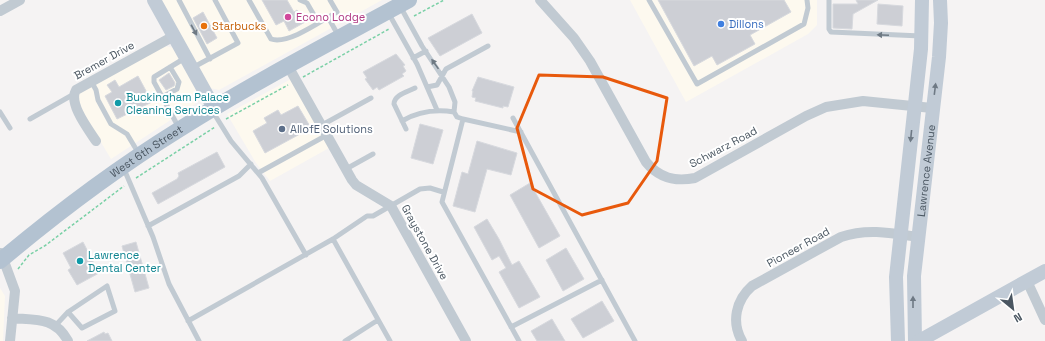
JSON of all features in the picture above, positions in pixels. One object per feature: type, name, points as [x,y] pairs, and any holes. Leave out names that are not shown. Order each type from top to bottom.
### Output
[{"type":"main road","name":"West 6th Street","points":[[1,257],[123,166],[179,129],[288,66],[399,6]]},
{"type":"street","points":[[0,11],[20,0]]},
{"type":"street","name":"Schwarz Road","points":[[540,0],[574,38],[590,61],[646,162],[653,170],[667,178],[685,180],[695,178],[806,116],[826,107],[863,101],[932,108]]},
{"type":"street","name":"Lawrence Avenue","points":[[898,341],[896,277],[922,36],[922,0]]},
{"type":"street","name":"Lawrence Avenue","points":[[915,341],[913,291],[940,39],[940,0]]},
{"type":"street","points":[[158,3],[213,108]]},
{"type":"street","name":"Bremer Drive","points":[[96,141],[74,104],[74,94],[80,87],[174,36]]},
{"type":"street","name":"Graystone Drive","points":[[288,66],[356,185],[390,206],[466,341]]},
{"type":"street","name":"Pioneer Road","points":[[742,341],[736,328],[738,307],[746,292],[752,286],[841,237],[863,232],[918,237]]},
{"type":"street","points":[[1,257],[15,291],[10,341]]},
{"type":"street","points":[[919,341],[1045,271]]},
{"type":"street","points":[[1027,281],[1045,320]]},
{"type":"street","points":[[896,314],[915,341]]},
{"type":"street","points":[[12,318],[47,322],[56,325],[68,341]]},
{"type":"lane","points":[[179,0],[210,59]]},
{"type":"lane","points":[[179,129],[154,82],[154,77],[170,67],[210,59],[238,43],[215,0]]},
{"type":"lane","points":[[249,0],[270,39],[277,41],[283,40],[337,12],[330,0]]},
{"type":"lane","points":[[300,0],[307,3],[318,22]]},
{"type":"lane","points":[[649,0],[697,84],[804,24],[808,8],[807,0]]},
{"type":"lane","points":[[829,0],[829,29],[831,32],[922,36]]},
{"type":"lane","points":[[399,6],[443,76],[455,102],[454,112],[457,117],[521,132]]},
{"type":"lane","points":[[399,6],[413,58],[437,110]]},
{"type":"lane","points":[[328,17],[340,37]]},
{"type":"lane","points":[[427,87],[437,85],[446,69],[488,46]]},
{"type":"lane","points":[[413,58],[426,51]]},
{"type":"lane","points":[[162,97],[176,89],[179,82],[170,67]]},
{"type":"lane","points":[[91,81],[96,90],[98,100],[111,124],[127,134],[140,155]]},
{"type":"lane","points":[[406,129],[394,101],[396,98],[414,88]]},
{"type":"lane","points":[[30,118],[74,94]]},
{"type":"lane","points":[[322,125],[371,98]]},
{"type":"lane","points":[[213,108],[231,141],[258,173],[306,255]]},
{"type":"lane","points":[[402,121],[416,114],[437,110],[454,112]]},
{"type":"lane","points":[[0,112],[10,128]]},
{"type":"lane","points":[[463,118],[443,192],[442,202],[444,210],[519,341]]},
{"type":"lane","points":[[513,118],[635,341]]},
{"type":"lane","points":[[258,173],[327,135]]},
{"type":"lane","points":[[346,169],[373,154]]},
{"type":"lane","points":[[148,226],[238,176],[251,164]]},
{"type":"lane","points":[[123,166],[148,226],[168,284],[200,341]]},
{"type":"lane","points":[[188,321],[306,255],[367,216],[373,216],[420,189],[430,188],[443,192]]},
{"type":"lane","points":[[333,239],[390,341]]},
{"type":"lane","points":[[511,327],[602,280]]},
{"type":"lane","points":[[56,325],[68,312],[107,286],[115,311],[82,328],[68,312]]},
{"type":"lane","points":[[345,341],[378,320]]},
{"type":"highlighted area","points":[[539,75],[603,77],[667,98],[657,161],[628,203],[582,215],[533,189],[517,128]]},
{"type":"shaded area","points":[[160,0],[382,0],[219,90],[210,88]]},
{"type":"shaded area","points":[[630,0],[817,0],[817,25],[808,34],[686,102]]},
{"type":"shaded area","points":[[165,46],[174,48],[199,95],[199,100],[111,159],[80,107],[78,94]]},
{"type":"shaded area","points":[[291,79],[329,148],[270,181],[256,163],[227,114]]},
{"type":"shaded area","points":[[0,288],[5,296],[3,341],[0,341]]},
{"type":"building","name":"Econo Lodge","points":[[262,0],[287,0],[294,12],[297,10],[299,13],[302,12],[307,21],[289,31],[284,21],[276,25]]},
{"type":"building","name":"Dillons","points":[[658,0],[784,0],[791,12],[750,35],[755,44],[717,65],[712,56],[694,66]]},
{"type":"building","points":[[856,0],[878,0],[853,14],[852,29],[833,28],[833,4],[858,4]]},
{"type":"building","points":[[878,4],[903,6],[902,26],[877,24]]},
{"type":"building","name":"Starbucks","points":[[203,12],[217,38],[207,44],[193,18]]},
{"type":"building","points":[[472,14],[482,33],[440,56],[428,38]]},
{"type":"building","points":[[396,54],[405,65],[403,66],[406,71],[402,74],[404,76],[379,90],[377,87],[373,90],[365,79],[367,78],[363,72]]},
{"type":"building","points":[[169,73],[175,83],[174,86],[166,90],[159,80]]},
{"type":"building","points":[[138,76],[152,102],[117,119],[105,96],[112,92],[107,85],[115,80],[119,87]]},
{"type":"building","points":[[478,77],[514,87],[508,107],[503,106],[503,108],[475,101],[476,98],[472,97],[472,91]]},
{"type":"building","name":"AllofE Solutions","points":[[298,106],[311,128],[265,153],[253,131],[267,123],[264,118],[278,110],[281,115]]},
{"type":"building","points":[[420,124],[443,130],[433,164],[411,158]]},
{"type":"building","points":[[477,141],[517,153],[511,175],[487,169],[475,212],[453,206],[462,172],[468,174]]},
{"type":"building","points":[[217,152],[225,167],[158,204],[152,193],[177,179],[179,176],[178,173]]},
{"type":"building","points":[[530,183],[560,236],[539,248],[510,195]]},
{"type":"building","points":[[487,219],[512,265],[519,261],[540,297],[519,308],[499,272],[506,268],[499,256],[492,260],[474,227]]},
{"type":"building","name":"Lawrence Dental Center","points":[[83,242],[99,273],[77,285],[68,270],[71,268],[63,253]]},
{"type":"building","points":[[136,242],[149,288],[135,292],[122,246]]},
{"type":"building","points":[[566,248],[584,279],[563,291],[546,260]]},
{"type":"building","points":[[602,301],[614,321],[583,338],[571,319]]},
{"type":"building","points":[[552,319],[565,341],[537,341],[531,331]]},
{"type":"building","points":[[104,332],[105,334],[108,333],[112,341],[87,341]]},
{"type":"place","name":"Econo Lodge","points":[[288,17]]},
{"type":"place","name":"Dillons","points":[[721,24]]},
{"type":"place","name":"Starbucks","points":[[204,26]]},
{"type":"place","name":"Buckingham Palace Cleaning Services","points":[[118,103]]},
{"type":"place","name":"AllofE Solutions","points":[[282,129]]},
{"type":"place","name":"Lawrence Dental Center","points":[[80,261]]}]
